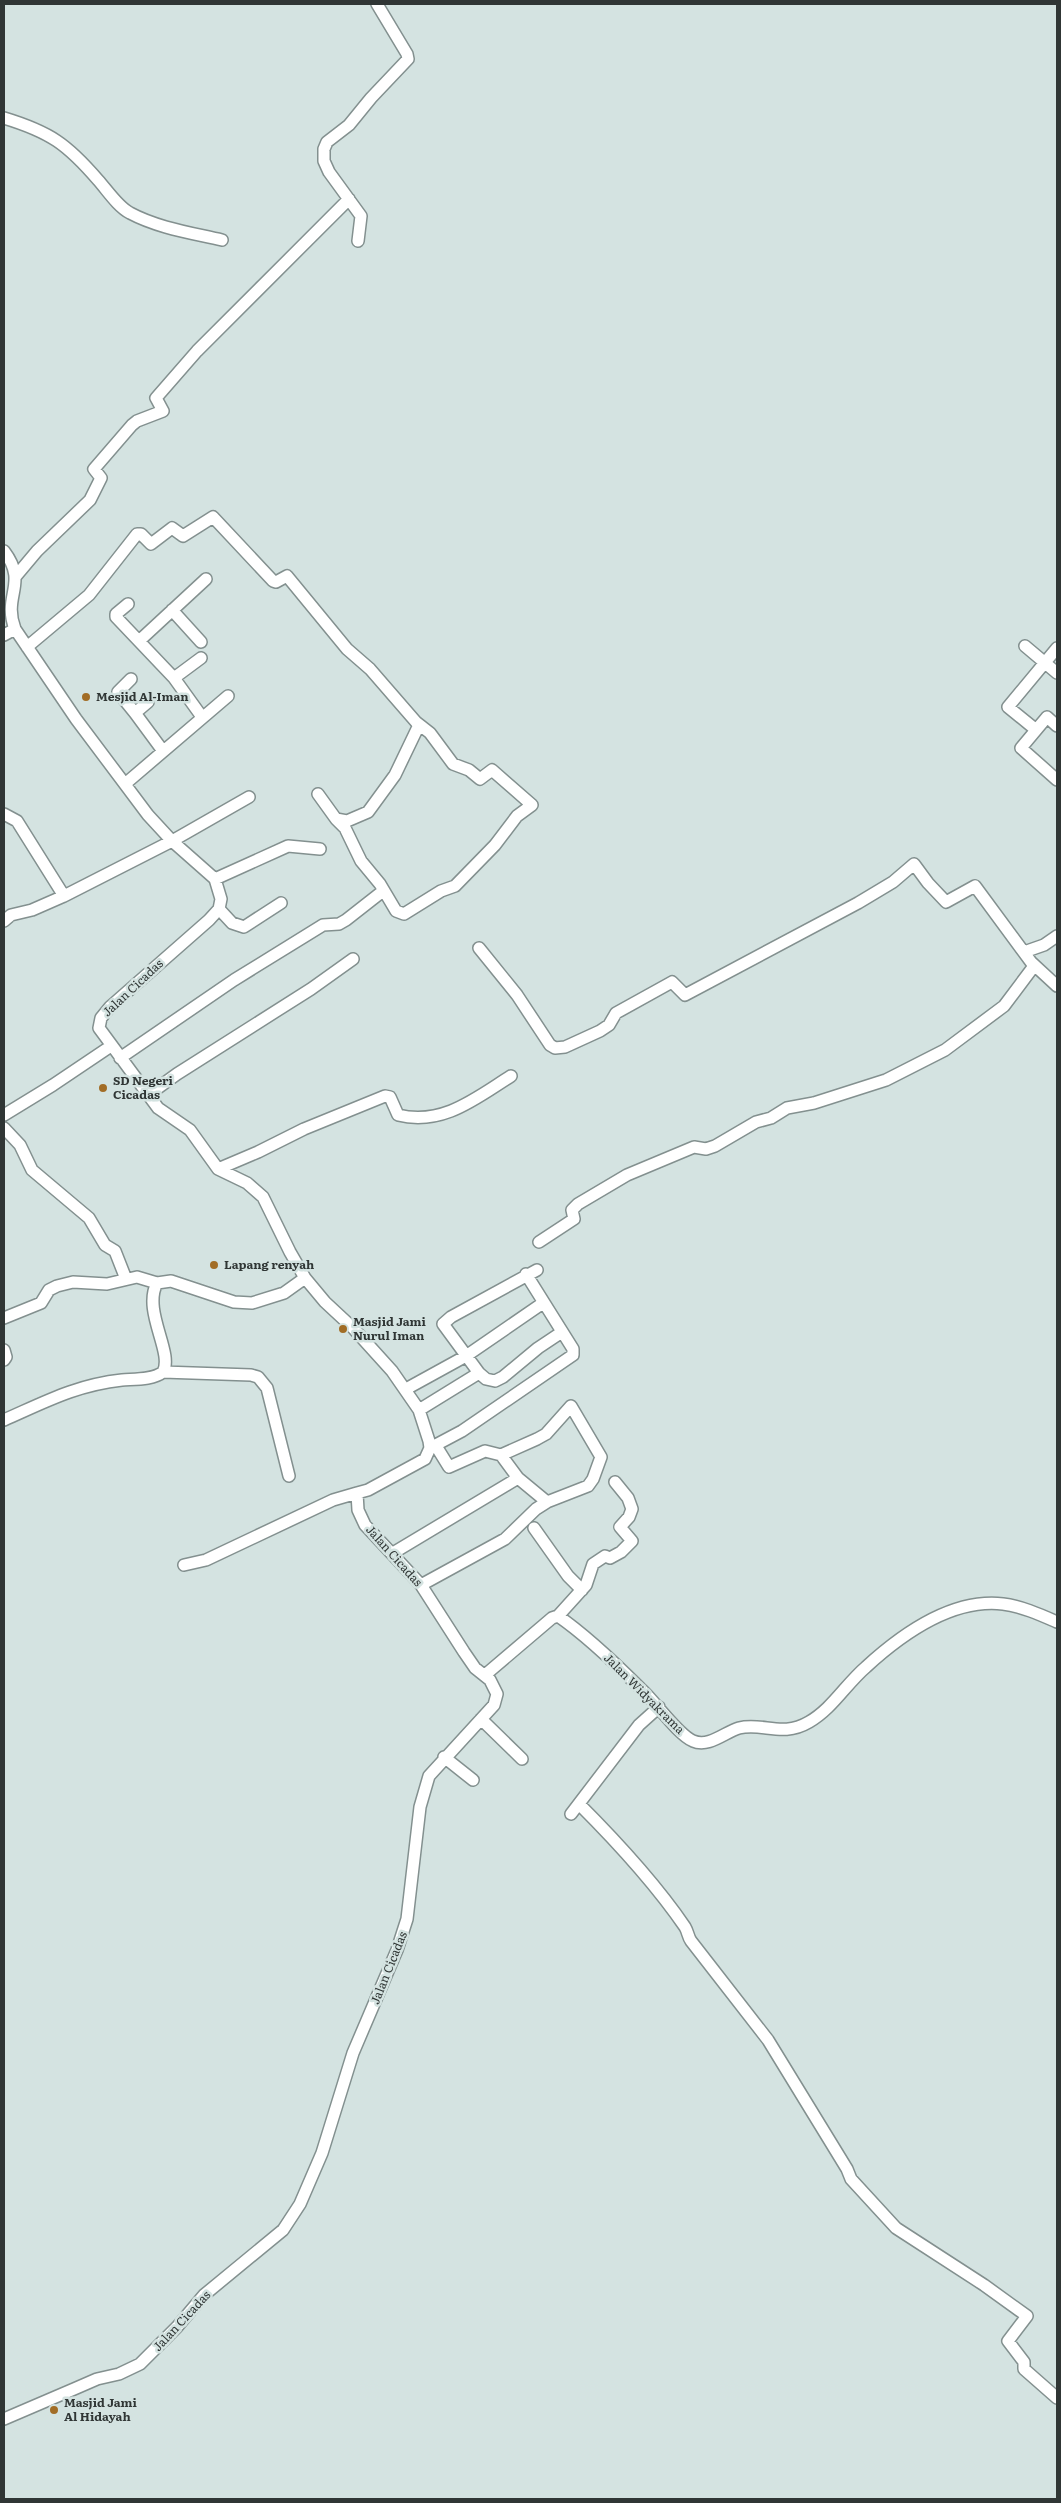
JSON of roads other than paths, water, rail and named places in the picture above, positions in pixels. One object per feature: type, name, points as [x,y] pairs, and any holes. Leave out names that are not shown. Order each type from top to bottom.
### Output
[{"type":"street","points":[[358,241],[361,216],[328,172],[324,161],[324,149],[327,142],[350,125],[371,98],[408,59],[407,54],[377,4]]},
{"type":"street","points":[[4,118],[35,128],[61,142],[75,154],[129,213],[175,229],[222,240]]},
{"type":"street","points":[[281,903],[244,927],[232,923],[219,909],[221,899],[215,879],[172,841],[125,784],[76,719],[27,647],[15,629],[10,612],[16,576],[37,551],[90,500],[101,478],[94,471],[95,467],[132,425],[162,411],[156,398],[196,351],[349,199]]},
{"type":"street","points":[[27,647],[89,594],[137,534],[141,534],[151,544],[172,528],[183,536],[213,517],[273,581],[276,582],[287,576],[347,649],[370,669],[419,725],[430,734],[453,764],[469,770],[480,779],[492,770],[532,805],[517,816],[495,845],[450,890],[441,891],[404,914],[396,911],[382,892],[380,884],[361,861],[345,828],[318,794]]},
{"type":"street","points":[[4,551],[16,576]]},
{"type":"street","points":[[139,641],[206,579]]},
{"type":"street","points":[[128,604],[115,615],[174,678],[202,717]]},
{"type":"street","points":[[172,610],[201,642]]},
{"type":"street","points":[[4,635],[15,629]]},
{"type":"street","points":[[1025,646],[1057,673]]},
{"type":"street","points":[[1035,729],[1008,708],[1057,648]]},
{"type":"street","points":[[174,678],[201,658]]},
{"type":"street","points":[[131,679],[118,692],[163,751]]},
{"type":"street","points":[[125,784],[228,696]]},
{"type":"street","points":[[135,713],[148,702]]},
{"type":"street","points":[[1057,726],[1047,717],[1021,748],[1057,780]]},
{"type":"street","points":[[336,819],[347,821],[368,812],[395,775],[419,725]]},
{"type":"street","points":[[4,921],[11,915],[32,910],[64,896],[172,841],[249,797]]},
{"type":"street","points":[[4,814],[17,821],[64,896]]},
{"type":"street","points":[[215,879],[288,846],[320,849]]},
{"type":"street","points":[[479,948],[517,995],[550,1045],[559,1048],[606,1028],[616,1013],[672,982],[684,995],[687,994],[858,903],[893,882],[914,864],[928,884],[946,902],[975,886],[1034,966],[1057,986]]},
{"type":"street","points":[[120,1058],[234,980],[323,925],[339,924],[346,920],[382,892]]},
{"type":"street","name":"Jalan Cicadas","points":[[219,909],[105,1012],[101,1018],[99,1028],[158,1108],[190,1130],[218,1169],[247,1183],[263,1197],[305,1278],[325,1302],[375,1351],[406,1389],[419,1410],[433,1447],[449,1467],[485,1451],[501,1455]]},
{"type":"street","points":[[1024,952],[1044,945],[1057,936]]},
{"type":"street","points":[[148,1095],[177,1074],[305,993],[353,959]]},
{"type":"street","points":[[538,1242],[574,1219],[572,1210],[578,1204],[627,1175],[694,1147],[706,1149],[715,1146],[756,1122],[766,1120],[787,1108],[814,1104],[886,1080],[945,1050],[1004,1006],[1034,966]]},
{"type":"street","points":[[4,1115],[54,1085],[111,1046]]},
{"type":"street","points":[[218,1169],[258,1152],[304,1128],[385,1096],[390,1097],[398,1115],[418,1117],[436,1114],[472,1103],[511,1076]]},
{"type":"street","points":[[4,1128],[20,1145],[32,1170],[89,1218],[105,1245],[115,1250],[126,1279]]},
{"type":"street","points":[[184,1565],[206,1560],[333,1500],[368,1490],[413,1467],[425,1459],[433,1447],[462,1431],[570,1358],[574,1352],[562,1332],[543,1303],[532,1272],[443,1322],[444,1327],[479,1373],[486,1379],[495,1380],[503,1377],[538,1348],[562,1332]]},
{"type":"street","points":[[4,1318],[41,1303],[49,1290],[73,1282],[107,1284],[137,1277],[157,1282],[171,1281],[234,1302],[252,1302],[284,1293],[305,1278]]},
{"type":"street","points":[[157,1282],[152,1296],[155,1325],[164,1358],[163,1372]]},
{"type":"street","points":[[406,1389],[466,1356],[543,1303]]},
{"type":"street","points":[[4,1350],[6,1357],[4,1360]]},
{"type":"street","points":[[4,1420],[66,1392],[89,1385],[153,1377],[163,1372],[251,1375],[263,1382],[268,1388],[289,1476]]},
{"type":"street","points":[[419,1410],[479,1373]]},
{"type":"street","points":[[421,1584],[505,1540],[516,1532],[536,1509],[547,1502],[588,1486],[600,1464],[601,1453],[583,1428],[573,1407],[569,1407],[546,1434],[501,1455],[518,1478],[547,1502]]},
{"type":"street","points":[[393,1553],[518,1478]]},
{"type":"street","points":[[486,1675],[552,1618],[558,1616],[582,1590],[592,1572],[593,1564],[606,1556],[611,1558],[632,1541],[620,1526],[632,1514],[632,1509],[628,1498],[615,1482]]},
{"type":"street","name":"Jalan Cicadas","points":[[4,2419],[74,2388],[97,2379],[119,2374],[140,2364],[177,2327],[204,2295],[283,2230],[292,2218],[322,2153],[353,2053],[400,1943],[407,1919],[424,1787],[429,1776],[444,1758],[497,1700],[496,1689],[486,1675],[475,1668],[421,1584],[365,1525],[358,1510],[357,1493]]},
{"type":"street","points":[[534,1528],[568,1576],[582,1590]]},
{"type":"street","name":"Jalan Widyakrama","points":[[558,1616],[576,1628],[659,1707],[690,1740],[698,1743],[712,1740],[744,1727],[782,1731],[797,1728],[810,1722],[833,1702],[865,1667],[908,1634],[940,1615],[978,1604],[1005,1604],[1057,1622]]},
{"type":"street","points":[[571,1814],[639,1725],[659,1707]]},
{"type":"street","points":[[481,1719],[522,1759]]},
{"type":"street","points":[[444,1758],[473,1780]]},
{"type":"street","points":[[579,1804],[610,1835],[685,1928],[688,1938],[768,2040],[799,2087],[851,2179],[893,2225],[967,2273],[1026,2315],[1008,2341],[1024,2362],[1024,2368],[1057,2398]]},
{"type":"place","name":"Mesjid Al-Iman","points":[[86,697]]},
{"type":"place","name":"SD Negeri Cicadas","points":[[103,1088]]},
{"type":"place","name":"Lapang renyah","points":[[214,1265]]},
{"type":"place","name":"Masjid Jami Nurul Iman","points":[[343,1329]]},
{"type":"place","name":"Masjid Jami Al Hidayah","points":[[54,2410]]}]
